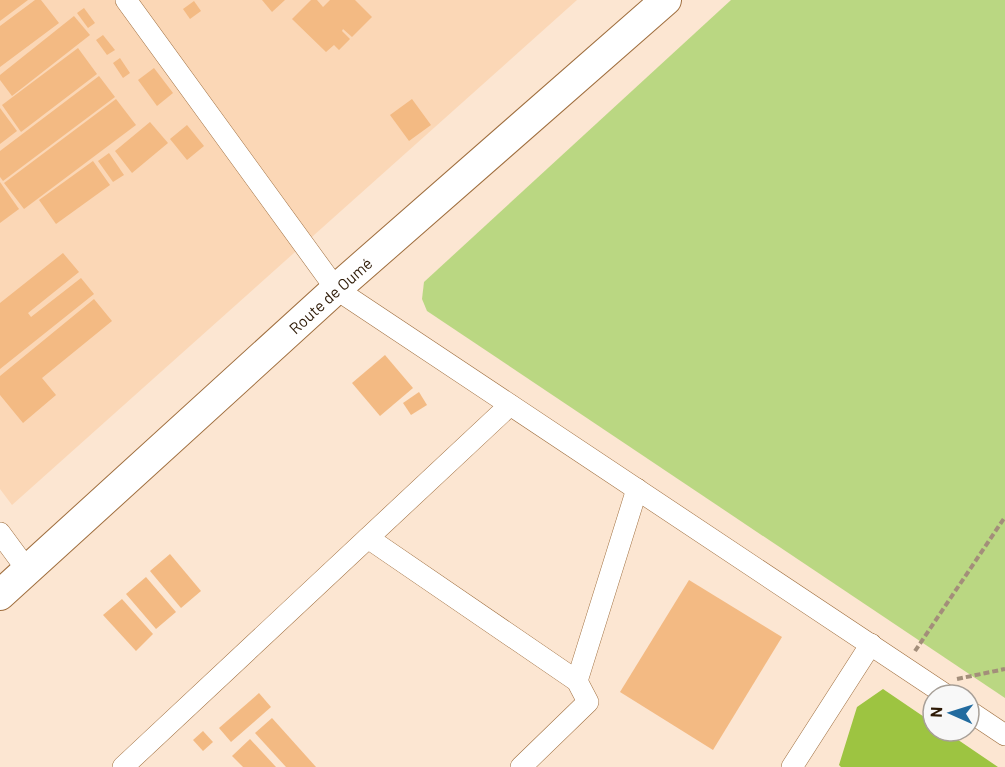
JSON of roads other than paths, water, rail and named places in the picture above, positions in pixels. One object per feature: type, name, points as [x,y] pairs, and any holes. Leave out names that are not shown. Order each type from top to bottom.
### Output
[{"type":"main road","name":"Route de Oumé","points":[[0,595],[336,290],[666,0]]},
{"type":"street","points":[[126,0],[336,290],[928,683]]},
{"type":"street","points":[[123,767],[510,405]]},
{"type":"street","points":[[577,681],[637,489]]},
{"type":"street","points":[[0,533],[28,571]]},
{"type":"street","points":[[368,538],[577,681],[588,702],[521,767]]},
{"type":"street","points":[[792,767],[871,644]]},
{"type":"street","points":[[981,719],[1005,735]]}]
